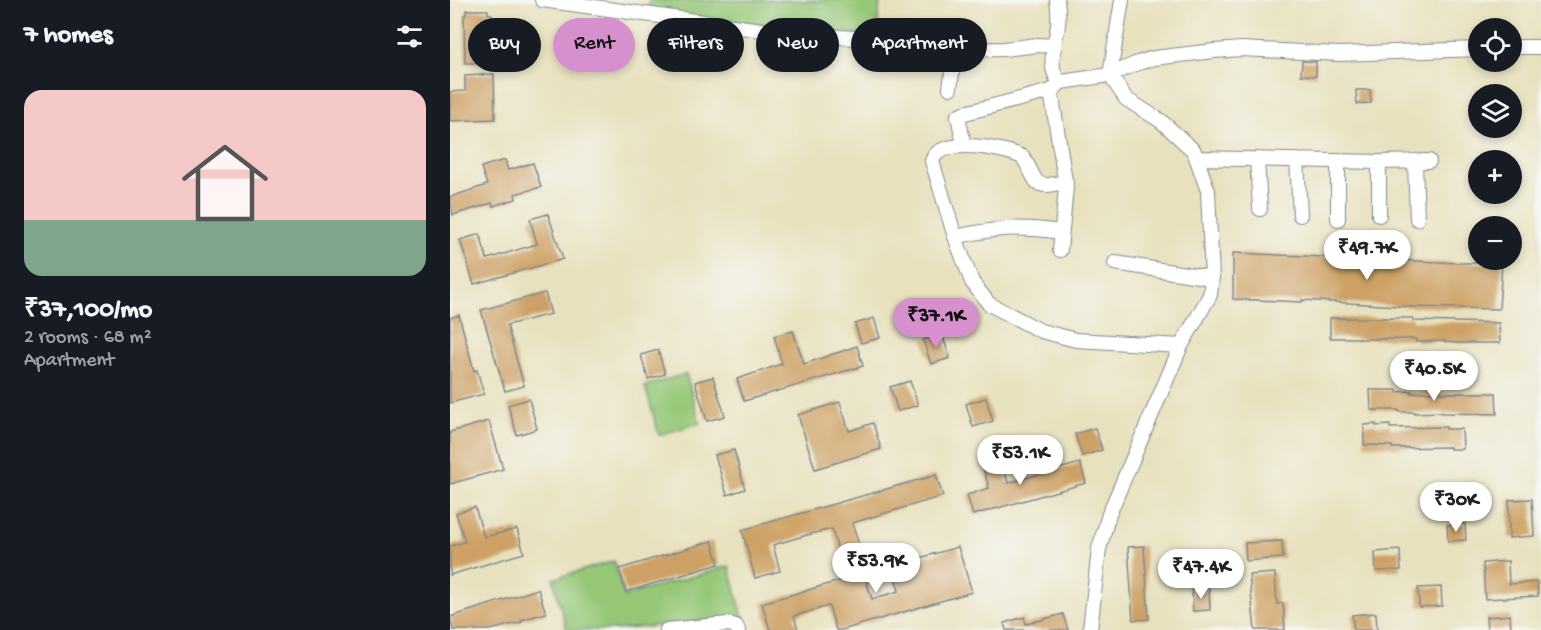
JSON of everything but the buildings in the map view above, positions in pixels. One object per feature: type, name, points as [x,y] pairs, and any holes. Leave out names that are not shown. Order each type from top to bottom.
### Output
[{"type":"street","points":[[542,0],[758,30],[851,38]]},
{"type":"street","points":[[1057,0],[1058,24],[1053,57],[1066,182],[1060,250]]},
{"type":"street","points":[[1090,630],[1099,549],[1109,514],[1181,346],[1210,296],[1212,278],[1208,191],[1194,151],[1161,121],[1126,99],[1110,75],[1122,0]]},
{"type":"street","points":[[987,49],[1038,45],[1055,46]]},
{"type":"street","points":[[1522,47],[1541,47]]},
{"type":"street","points":[[964,145],[958,116],[961,114],[1056,87],[1110,75],[1154,58],[1242,49],[1339,54],[1468,49]]},
{"type":"street","points":[[950,88],[952,72]]},
{"type":"street","points":[[1066,182],[1043,187],[1038,184],[1023,157],[986,147],[964,145],[941,152],[933,156],[932,161],[954,237],[972,282],[989,304],[1041,332],[1076,340],[1181,346]]},
{"type":"street","points":[[1196,158],[1422,161],[1417,219]]},
{"type":"street","points":[[1257,159],[1260,209]]},
{"type":"street","points":[[1297,160],[1300,215]]},
{"type":"street","points":[[1338,161],[1338,219]]},
{"type":"street","points":[[1378,162],[1379,215]]},
{"type":"street","points":[[954,237],[1007,227],[1028,227],[1060,232]]},
{"type":"street","points":[[1114,262],[1212,278]]},
{"type":"street","points":[[668,630],[728,624],[736,626],[738,630]]},
{"type":"green space","points":[[650,0],[880,0],[878,18],[851,18],[851,33],[839,32],[839,18],[756,18],[756,23],[744,22],[744,18],[704,18],[646,12]]},
{"type":"green space","points":[[686,374],[700,423],[659,435],[645,386]]},
{"type":"green space","points":[[614,561],[624,596],[729,566],[743,617],[616,630],[567,630],[553,579]]}]
